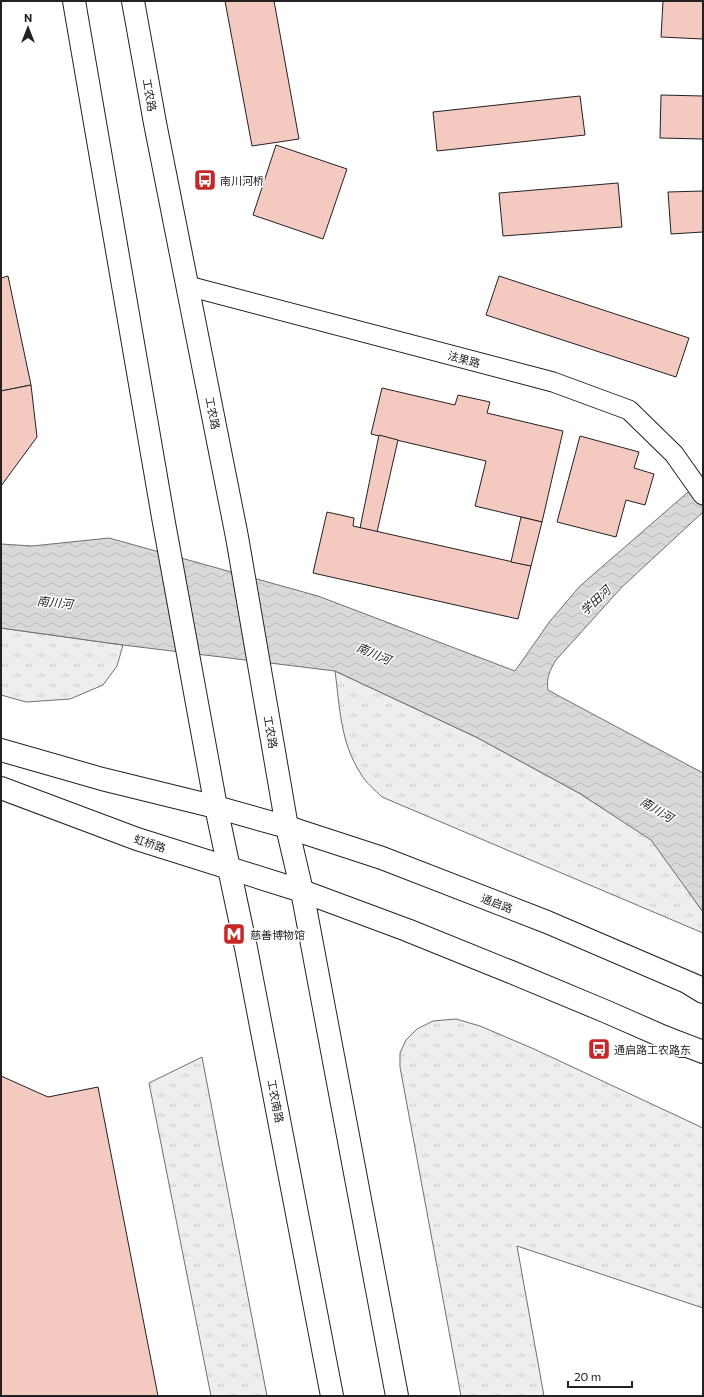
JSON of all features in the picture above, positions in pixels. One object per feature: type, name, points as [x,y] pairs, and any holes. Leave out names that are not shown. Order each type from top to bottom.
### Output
[{"type":"main road","points":[[74,1],[164,523],[216,807]]},
{"type":"main road","name":"工农路","points":[[133,1],[156,131],[237,537],[286,827]]},
{"type":"main road","points":[[1,750],[102,779],[216,807],[286,827],[302,891],[397,1396]]},
{"type":"main road","name":"虹桥路","points":[[1,788],[137,839],[302,891]]},
{"type":"main road","name":"工农南路","points":[[216,807],[253,983],[332,1396]]},
{"type":"main road","name":"通启路","points":[[286,827],[382,858],[548,922],[699,988]]},
{"type":"main road","points":[[302,891],[407,930],[703,1052]]},
{"type":"main road","points":[[664,1037],[703,1059]]},
{"type":"street","name":"法果路","points":[[188,286],[553,382],[629,410],[674,454],[703,495]]},
{"type":"green space","points":[[1,628],[123,645],[117,666],[103,685],[70,699],[26,702],[1,695]]},
{"type":"green space","points":[[335,671],[476,737],[579,793],[652,840],[703,912],[703,933],[382,797],[363,777],[349,750],[342,724]]},
{"type":"green space","points":[[456,1019],[480,1026],[534,1049],[703,1128],[703,1308],[517,1246],[544,1396],[461,1396],[400,1067],[400,1053],[406,1040],[417,1029],[433,1021]]},
{"type":"green space","points":[[202,1057],[267,1396],[211,1396],[149,1083]]},
{"type":"water","points":[[703,479],[703,512],[622,587],[556,660],[549,674],[548,690],[703,773],[703,912],[651,840],[579,793],[476,737],[335,671],[123,645],[1,628],[1,544],[32,546],[109,538],[318,596],[515,671],[550,621],[580,586]]},
{"type":"building","points":[[225,1],[274,1],[299,139],[252,146]]},
{"type":"building","points":[[663,1],[703,1],[703,39],[661,37]]},
{"type":"building","points":[[661,95],[703,96],[703,139],[660,138]]},
{"type":"building","points":[[580,96],[585,135],[437,151],[433,112]]},
{"type":"building","points":[[276,145],[347,169],[323,239],[253,215]]},
{"type":"building","points":[[618,183],[622,227],[503,236],[499,193]]},
{"type":"building","points":[[703,191],[703,232],[671,234],[668,192]]},
{"type":"building","points":[[8,276],[31,385],[1,391],[1,278]]},
{"type":"building","points":[[499,276],[689,338],[676,377],[486,315]]},
{"type":"building","points":[[31,385],[37,437],[1,486],[1,391]]},
{"type":"building","points":[[382,388],[455,405],[458,395],[490,402],[487,413],[563,431],[542,522],[475,506],[486,461],[371,434]]},
{"type":"building","points":[[379,435],[398,440],[377,532],[360,528]]},
{"type":"building","points":[[580,436],[639,452],[634,468],[654,474],[645,505],[626,500],[616,537],[557,522]]},
{"type":"building","points":[[327,512],[354,518],[353,526],[531,566],[518,619],[313,573]]},
{"type":"building","points":[[521,517],[542,522],[531,566],[511,562]]},
{"type":"building","points":[[1,1076],[48,1097],[98,1087],[158,1396],[1,1396]]},
{"type":"place","name":"南川河桥","points":[[205,180]]},
{"type":"place","name":"慈善博物馆","points":[[234,934]]},
{"type":"place","name":"通启路工农路东","points":[[599,1049]]},
{"type":"water label","name":"学田河","points":[[595,600]]},
{"type":"water label","name":"南川河","points":[[55,602]]},
{"type":"water label","name":"南川河","points":[[374,653]]},
{"type":"water label","name":"南川河","points":[[657,809]]}]
